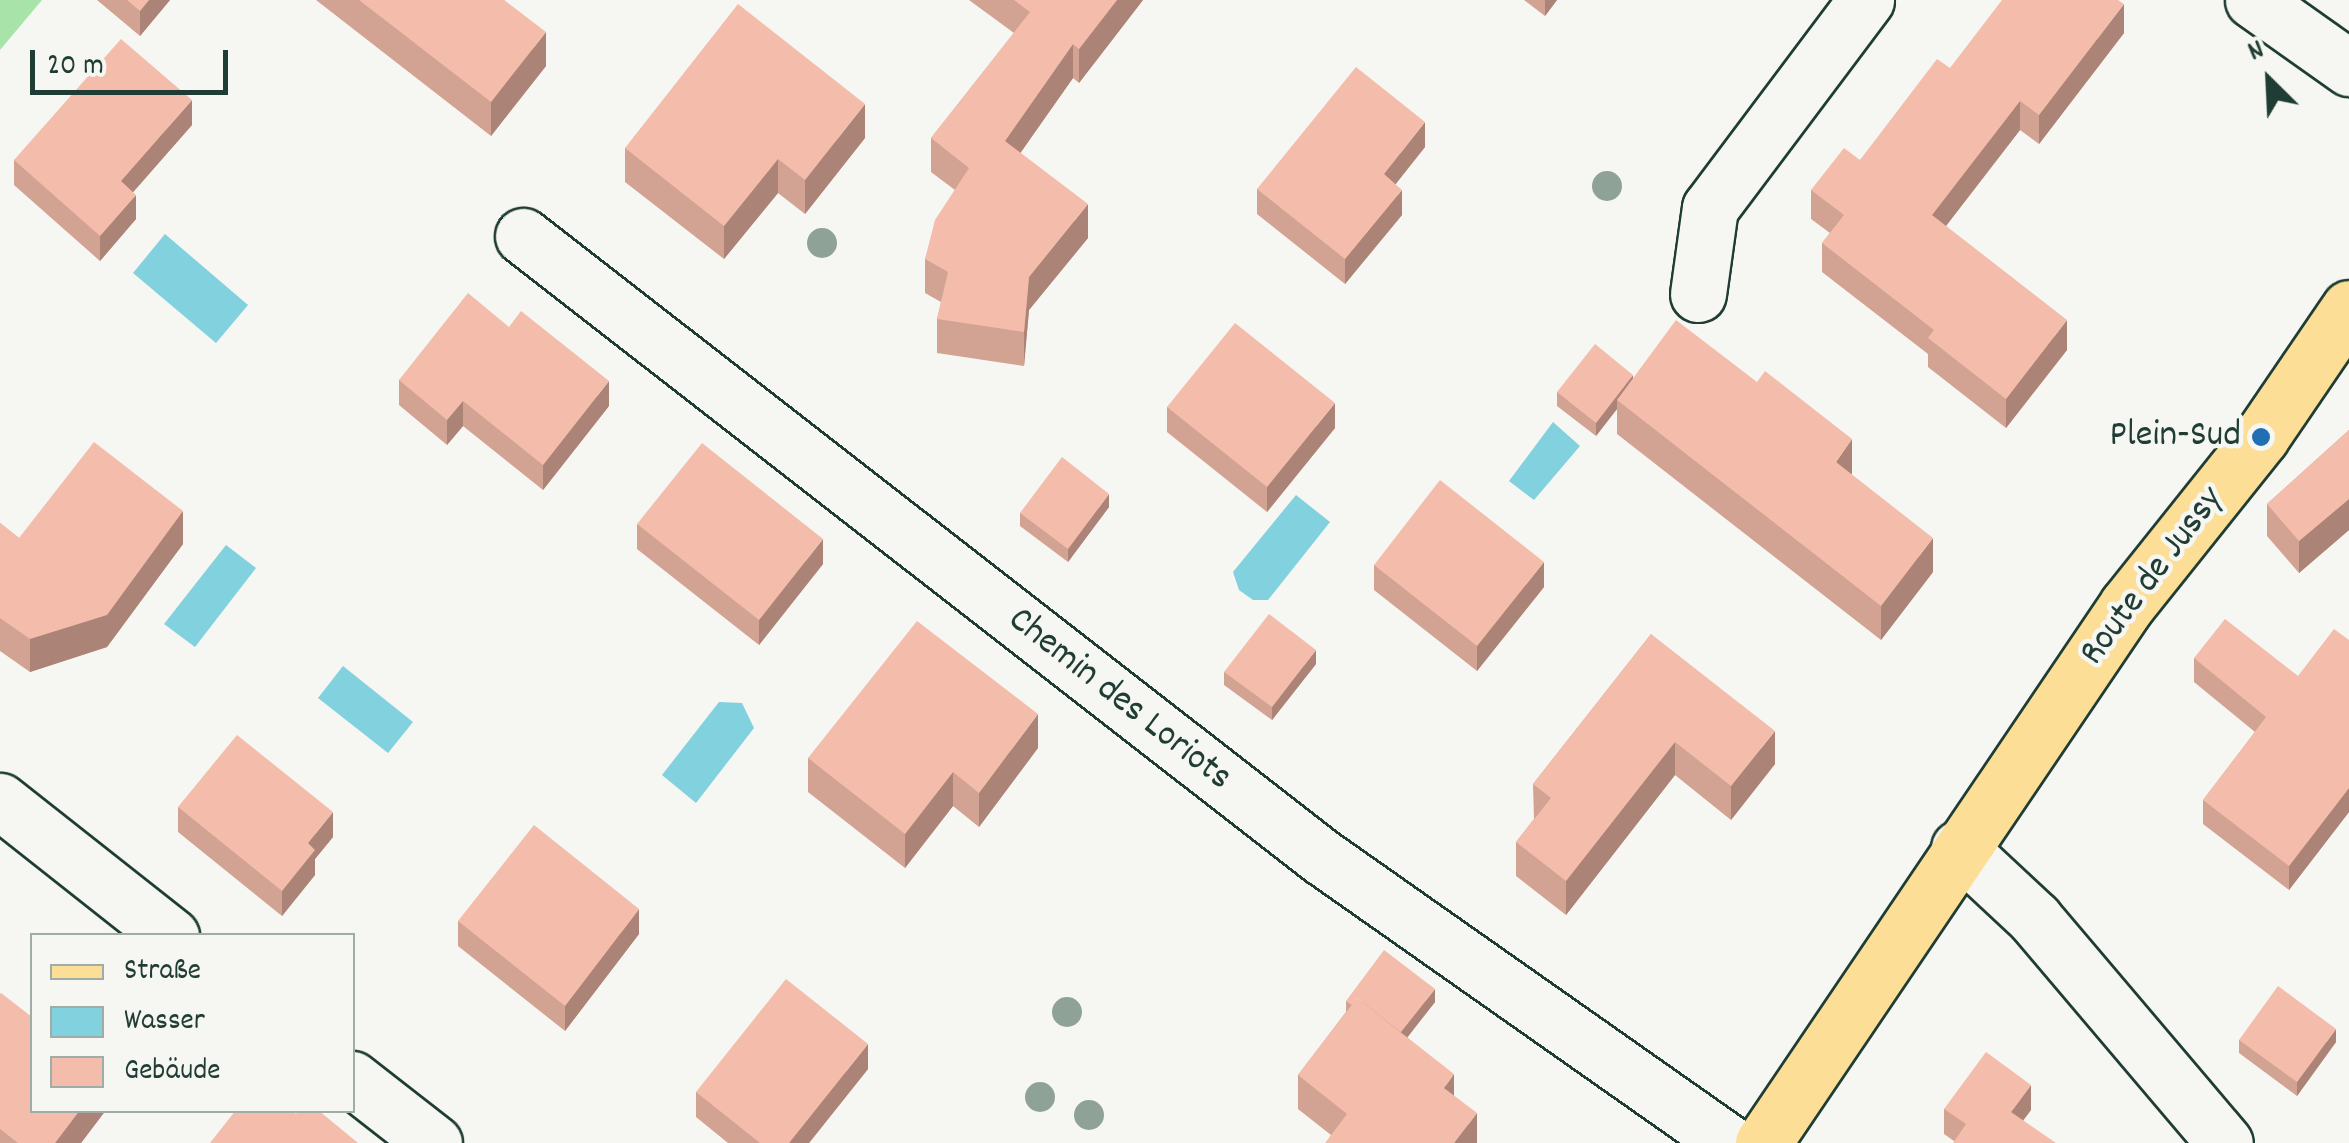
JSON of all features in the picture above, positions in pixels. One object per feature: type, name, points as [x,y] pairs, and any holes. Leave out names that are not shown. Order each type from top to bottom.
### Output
[{"type":"main road","name":"Route de Jussy","points":[[1763,1143],[2127,605],[2260,437],[2349,308]]},
{"type":"street","points":[[1698,294],[1710,208],[1866,0]]},
{"type":"street","points":[[2253,0],[2349,68]]},
{"type":"street","name":"Chemin des Loriots","points":[[523,236],[1322,857],[1729,1143]]},
{"type":"street","points":[[0,801],[167,933]]},
{"type":"street","points":[[1959,848],[2034,918],[2224,1143]]},
{"type":"street","points":[[355,1080],[434,1143]]},
{"type":"green space","points":[[0,0],[42,0],[0,50]]},
{"type":"water","points":[[165,234],[248,305],[216,343],[133,273]]},
{"type":"water","points":[[1553,422],[1580,446],[1534,500],[1509,481]]},
{"type":"water","points":[[1296,495],[1330,522],[1268,600],[1253,600],[1239,590],[1233,572]]},
{"type":"water","points":[[226,545],[256,568],[195,647],[164,624]]},
{"type":"water","points":[[343,666],[413,722],[388,753],[318,698]]},
{"type":"water","points":[[719,702],[742,703],[754,728],[696,803],[662,775]]},
{"type":"building","points":[[127,0],[149,0],[140,11]]},
{"type":"building","points":[[359,0],[504,0],[546,32],[491,102]]},
{"type":"building","points":[[1014,0],[1117,0],[1079,49],[1073,44],[1005,141],[1088,204],[1029,277],[1024,332],[937,319],[948,272],[925,259],[935,220],[969,168],[931,138],[1030,12]]},
{"type":"building","points":[[2002,0],[2118,0],[2124,4],[2039,115],[2020,101],[1932,215],[2067,320],[2006,399],[1928,338],[1934,330],[1822,243],[1844,215],[1811,190],[1844,148],[1860,160],[1937,59],[1950,68]]},
{"type":"building","points":[[738,4],[865,104],[805,180],[778,159],[724,226],[625,148]]},
{"type":"building","points":[[121,39],[192,100],[121,181],[136,195],[100,236],[14,160]]},
{"type":"building","points":[[1356,67],[1425,122],[1384,174],[1402,190],[1345,259],[1257,189]]},
{"type":"building","points":[[468,293],[509,327],[521,311],[609,381],[543,465],[463,401],[447,420],[399,380]]},
{"type":"building","points":[[1676,320],[1757,382],[1765,371],[1852,439],[1836,462],[1933,538],[1881,606],[1617,400]]},
{"type":"building","points":[[1235,323],[1335,403],[1267,487],[1167,407]]},
{"type":"building","points":[[1595,344],[1633,375],[1596,423],[1557,392]]},
{"type":"building","points":[[2349,430],[2349,499],[2299,541],[2267,504]]},
{"type":"building","points":[[94,442],[183,511],[107,615],[30,639],[0,618],[0,523],[19,538]]},
{"type":"building","points":[[702,443],[823,539],[759,620],[637,524]]},
{"type":"building","points":[[1062,457],[1109,494],[1068,549],[1020,513]]},
{"type":"building","points":[[1440,480],[1544,562],[1477,646],[1374,565]]},
{"type":"building","points":[[1269,614],[1316,650],[1272,707],[1224,672]]},
{"type":"building","points":[[2225,619],[2298,676],[2334,629],[2349,640],[2349,788],[2289,866],[2203,800],[2266,717],[2194,658]]},
{"type":"building","points":[[917,621],[1038,714],[979,793],[953,772],[905,834],[808,758]]},
{"type":"building","points":[[1651,634],[1775,731],[1731,786],[1675,742],[1566,881],[1516,842],[1551,798],[1533,784]]},
{"type":"building","points":[[237,735],[333,812],[308,843],[315,850],[282,891],[178,807]]},
{"type":"building","points":[[534,825],[639,909],[565,1006],[458,921]]},
{"type":"building","points":[[1384,950],[1435,989],[1401,1032],[1357,998],[1352,1005],[1346,1001]]},
{"type":"building","points":[[786,979],[868,1044],[789,1143],[760,1143],[696,1092]]},
{"type":"building","points":[[2278,986],[2336,1029],[2297,1082],[2239,1040]]},
{"type":"building","points":[[0,994],[30,1015],[30,1113],[78,1113],[55,1143],[18,1143],[0,1129]]},
{"type":"building","points":[[1357,998],[1454,1074],[1444,1088],[1477,1113],[1454,1143],[1325,1143],[1347,1114],[1298,1075]]},
{"type":"building","points":[[1986,1052],[2031,1085],[2011,1112],[2056,1143],[1953,1143],[1966,1124],[1944,1109]]},
{"type":"building","points":[[234,1113],[322,1113],[358,1143],[210,1143]]},
{"type":"place","name":"Plein-Sud","points":[[2261,437]]}]
